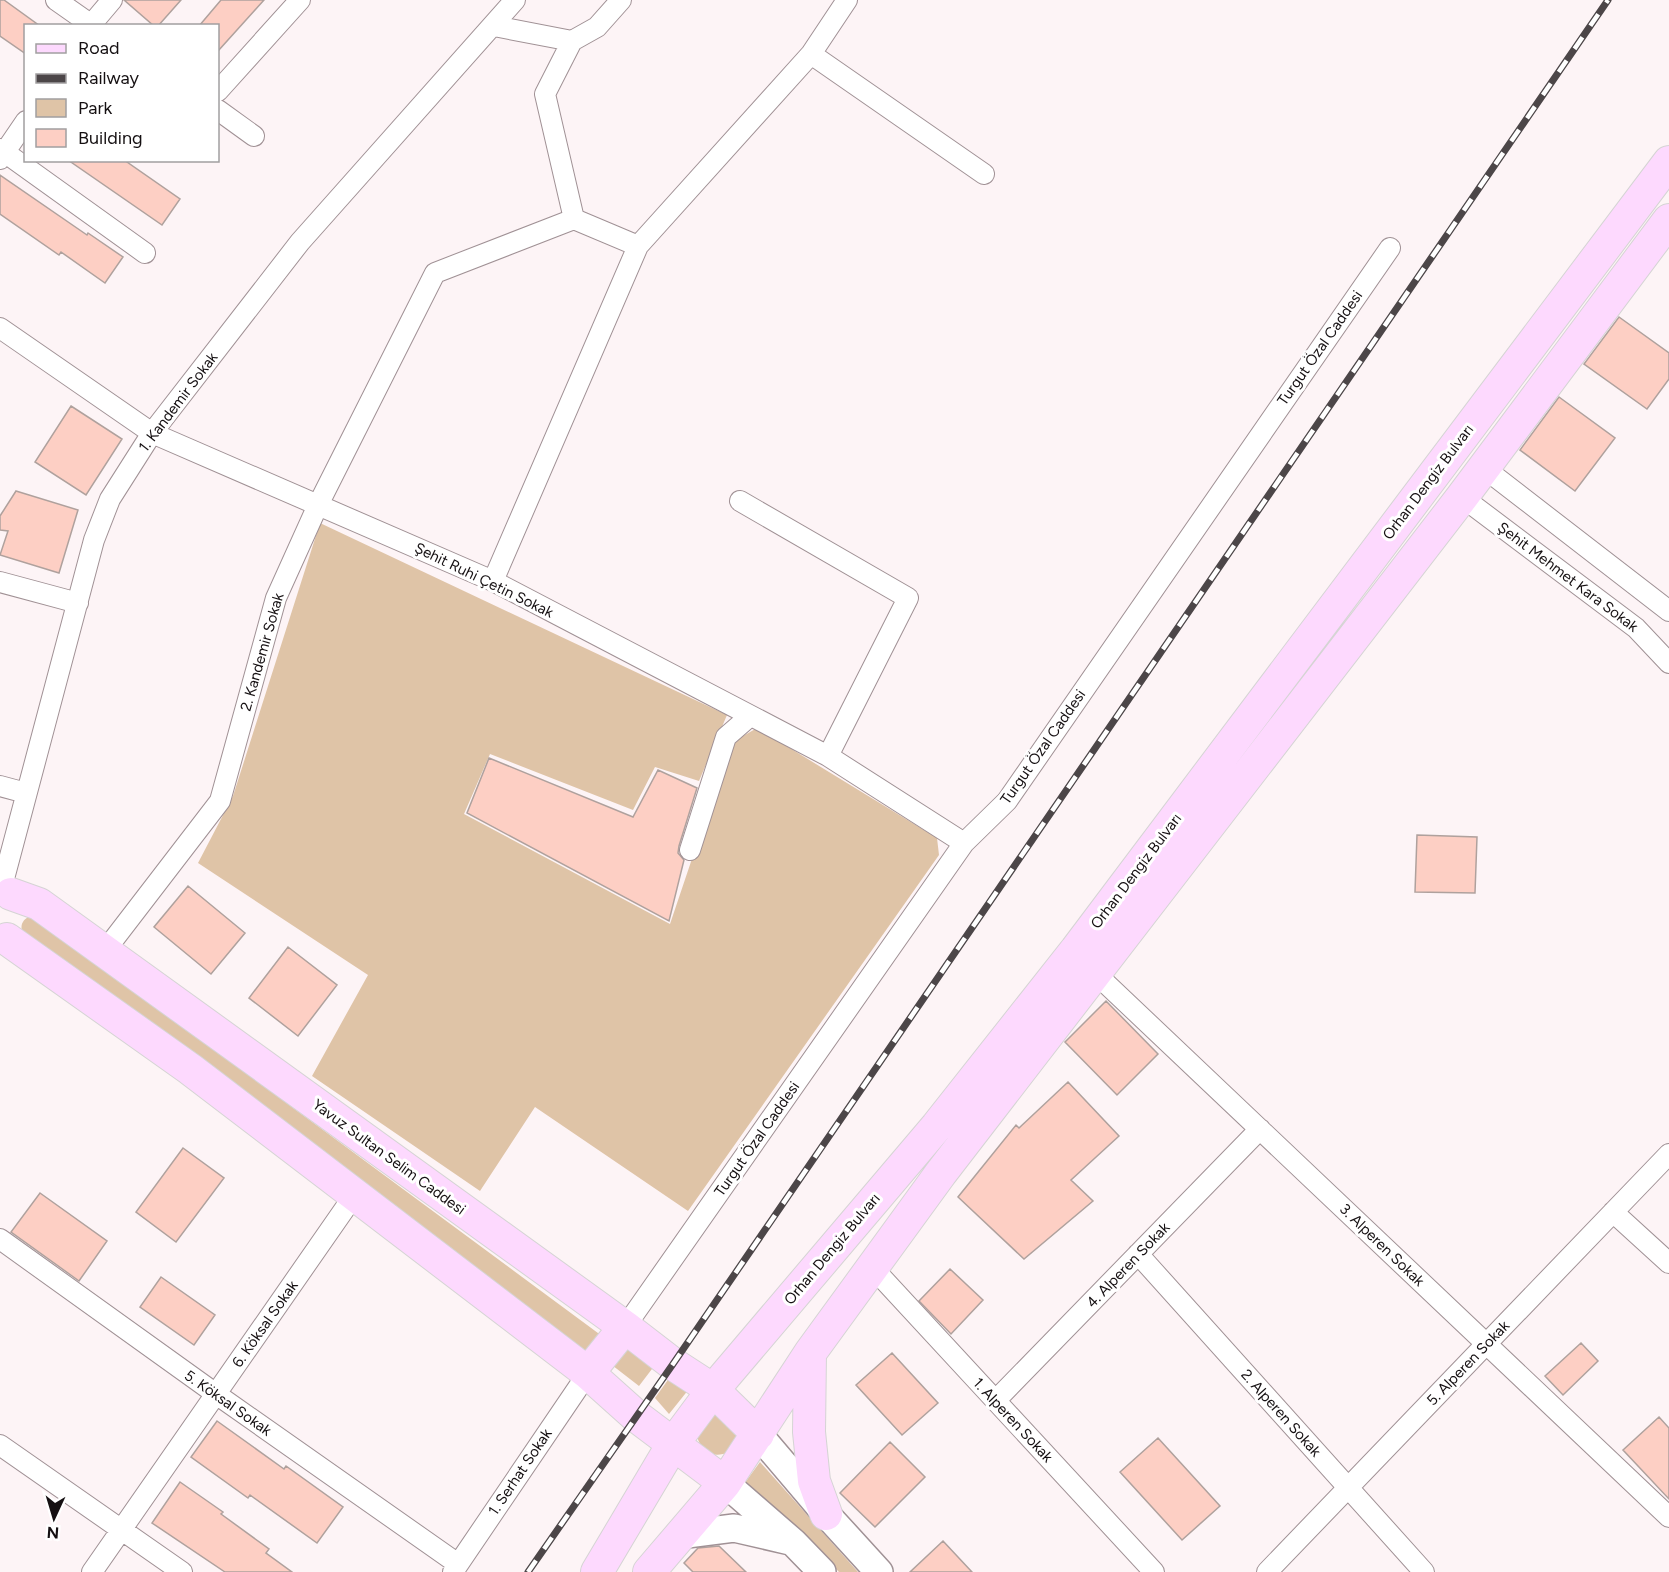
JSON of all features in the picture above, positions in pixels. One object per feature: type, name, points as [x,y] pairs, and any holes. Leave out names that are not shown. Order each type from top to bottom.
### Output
[{"type":"main road","name":"Orhan Dengiz Bulvarı","points":[[597,1572],[673,1444],[712,1390],[937,1126],[1076,951],[1669,162]]},
{"type":"main road","name":"Orhan Dengiz Bulvarı","points":[[649,1572],[725,1483],[810,1353],[941,1173],[1462,497],[1669,220]]},
{"type":"main road","name":"Yavuz Sultan Selim Caddesi","points":[[4,892],[39,904],[712,1390],[758,1434]]},
{"type":"main road","points":[[4,892],[21,906],[22,921],[14,935],[4,940],[190,1069],[588,1372],[636,1416],[725,1483]]},
{"type":"main road","points":[[588,1372],[625,1327]]},
{"type":"main road","points":[[810,1353],[809,1432],[814,1482],[826,1514]]},
{"type":"street","points":[[56,0],[90,24]]},
{"type":"street","points":[[92,24],[112,0]]},
{"type":"street","points":[[219,90],[300,0]]},
{"type":"street","name":"1. Kandemir Sokak","points":[[4,892],[26,793],[94,540],[110,499],[152,434],[300,242],[515,0]]},
{"type":"street","points":[[621,0],[597,27],[572,41],[545,94],[574,219],[638,246]]},
{"type":"street","points":[[493,581],[638,246],[812,54],[847,0]]},
{"type":"street","points":[[494,26],[572,41]]},
{"type":"street","points":[[812,54],[984,174]]},
{"type":"street","points":[[219,111],[254,136]]},
{"type":"street","points":[[24,124],[2,153],[145,253]]},
{"type":"street","name":"2. Kandemir Sokak","points":[[104,952],[220,801],[276,598],[318,505],[435,273],[574,219]]},
{"type":"street","name":"Turgut Özal Caddesi","points":[[625,1327],[964,843],[1007,801],[1390,248]]},
{"type":"street","name":"Şehit Ruhi Çetin Sokak","points":[[0,328],[152,434],[493,581],[749,717],[828,756],[964,843]]},
{"type":"street","points":[[1484,468],[1669,611]]},
{"type":"street","name":"Şehit Mehmet Kara Sokak","points":[[1462,497],[1636,628],[1669,663]]},
{"type":"street","points":[[740,501],[909,598],[828,756]]},
{"type":"street","points":[[0,582],[78,603]]},
{"type":"street","points":[[690,850],[726,737],[749,717]]},
{"type":"street","points":[[0,786],[26,793]]},
{"type":"street","name":"3. Alperen Sokak","points":[[1096,974],[1669,1517]]},
{"type":"street","name":"4. Alperen Sokak","points":[[996,1401],[1260,1130]]},
{"type":"street","name":"5. Alperen Sokak","points":[[1268,1572],[1669,1154]]},
{"type":"street","name":"6. Köksal Sokak","points":[[92,1572],[355,1194]]},
{"type":"street","points":[[1613,1212],[1669,1263]]},
{"type":"street","name":"5. Köksal Sokak","points":[[0,1239],[455,1568]]},
{"type":"street","name":"2. Alperen Sokak","points":[[1138,1254],[1424,1572]]},
{"type":"street","name":"1. Alperen Sokak","points":[[872,1267],[1154,1572]]},
{"type":"street","name":"1. Serhat Sokak","points":[[455,1568],[588,1372]]},
{"type":"street","points":[[758,1434],[879,1572]]},
{"type":"street","points":[[0,1445],[182,1572]]},
{"type":"street","points":[[725,1483],[793,1542],[822,1572]]},
{"type":"street","points":[[679,1535],[734,1528],[793,1542]]},
{"type":"green space","points":[[320,523],[727,715],[699,781],[655,767],[633,810],[490,754],[464,814],[670,924],[731,743],[757,728],[937,838],[939,855],[688,1211],[535,1107],[480,1191],[312,1076],[368,975],[198,863],[233,796]]},
{"type":"green space","points":[[31,916],[602,1336],[589,1354],[22,931],[23,922]]},
{"type":"green space","points":[[623,1344],[655,1365],[639,1386],[608,1362]]},
{"type":"green space","points":[[670,1377],[689,1389],[669,1414],[655,1398]]},
{"type":"green space","points":[[718,1413],[739,1436],[729,1452],[718,1455],[708,1453],[701,1446],[697,1436],[712,1414]]},
{"type":"green space","points":[[760,1462],[858,1572],[839,1572],[744,1484]]},
{"type":"building","points":[[0,0],[4,0],[37,24],[24,24],[24,53],[0,36]]},
{"type":"building","points":[[124,0],[181,0],[160,24],[152,24]]},
{"type":"building","points":[[221,0],[264,0],[219,50],[219,24],[201,24]]},
{"type":"building","points":[[71,162],[127,162],[180,199],[162,225]]},
{"type":"building","points":[[0,175],[123,257],[105,283],[61,252],[59,255],[0,214]]},
{"type":"building","points":[[1619,317],[1669,353],[1669,379],[1647,409],[1584,364]]},
{"type":"building","points":[[1559,397],[1615,438],[1575,491],[1520,450]]},
{"type":"building","points":[[71,406],[122,439],[86,495],[35,462]]},
{"type":"building","points":[[16,491],[78,510],[59,573],[0,555],[8,531],[0,530],[0,516]]},
{"type":"building","points":[[489,758],[633,817],[658,770],[697,788],[679,846],[678,853],[684,860],[669,921],[467,813]]},
{"type":"building","points":[[1417,835],[1477,837],[1475,893],[1415,892]]},
{"type":"building","points":[[188,886],[245,933],[211,974],[154,927]]},
{"type":"building","points":[[288,947],[337,985],[298,1036],[249,998]]},
{"type":"building","points":[[1106,1001],[1158,1054],[1117,1095],[1065,1042]]},
{"type":"building","points":[[1068,1082],[1119,1136],[1071,1180],[1093,1201],[1024,1259],[958,1197],[1016,1125],[1019,1128]]},
{"type":"building","points":[[183,1148],[224,1178],[176,1242],[136,1212]]},
{"type":"building","points":[[40,1193],[107,1241],[79,1281],[11,1232]]},
{"type":"building","points":[[950,1269],[983,1300],[951,1334],[919,1301]]},
{"type":"building","points":[[161,1277],[215,1315],[194,1345],[140,1307]]},
{"type":"building","points":[[1581,1343],[1598,1361],[1563,1395],[1545,1376]]},
{"type":"building","points":[[892,1353],[938,1403],[902,1435],[856,1385]]},
{"type":"building","points":[[1659,1417],[1669,1428],[1669,1499],[1623,1450]]},
{"type":"building","points":[[217,1421],[284,1469],[286,1466],[343,1507],[317,1543],[250,1495],[248,1498],[191,1457]]},
{"type":"building","points":[[1158,1438],[1220,1506],[1182,1540],[1120,1472]]},
{"type":"building","points":[[890,1442],[925,1477],[875,1527],[840,1493]]},
{"type":"building","points":[[180,1482],[223,1512],[221,1514],[269,1549],[266,1553],[292,1572],[225,1572],[152,1523]]},
{"type":"building","points":[[943,1541],[972,1572],[910,1572]]},
{"type":"building","points":[[719,1546],[746,1572],[693,1572],[684,1563],[698,1548]]},
{"type":"railway","points":[[528,1572],[1608,0]]}]
